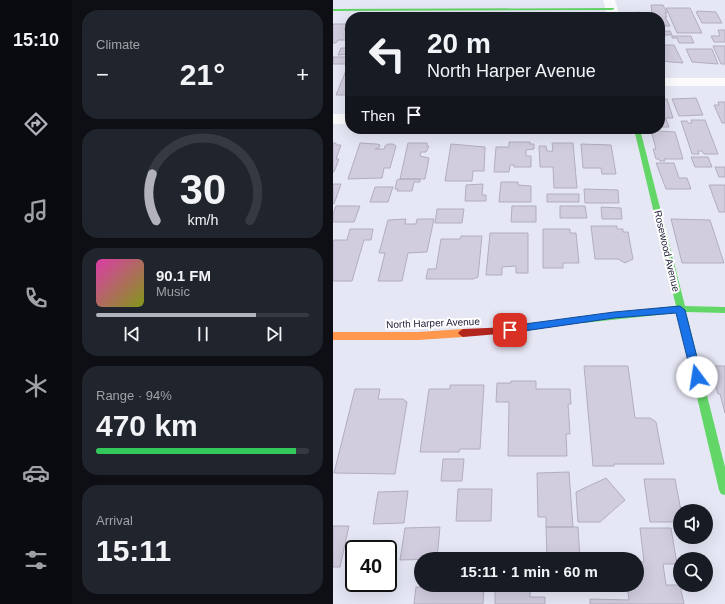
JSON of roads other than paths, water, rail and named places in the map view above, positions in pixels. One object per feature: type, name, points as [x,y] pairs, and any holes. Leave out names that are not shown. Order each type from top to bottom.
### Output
[{"type":"street","points":[[333,10],[612,9]]},
{"type":"street","points":[[665,82],[725,82]]},
{"type":"street","points":[[333,119],[345,119]]},
{"type":"street","name":"Rosewood Avenue","points":[[638,134],[725,490]]},
{"type":"street","name":"North Harper Avenue","points":[[333,336],[417,336],[510,330],[614,315],[680,310],[725,310]]}]
